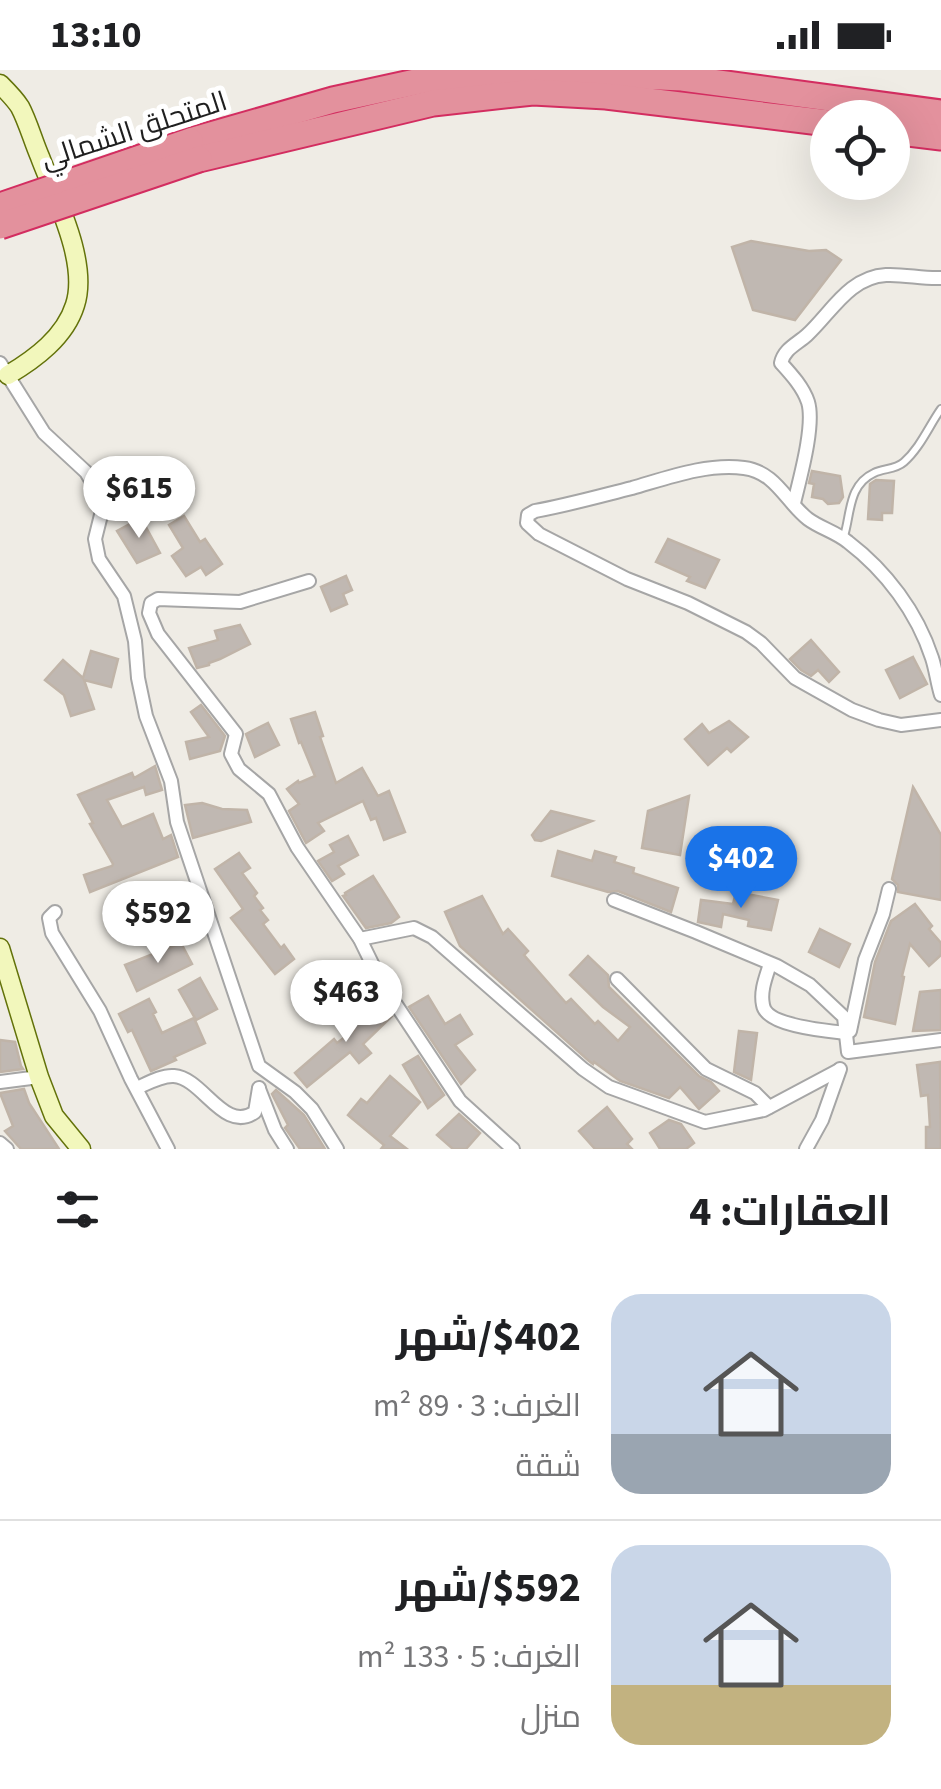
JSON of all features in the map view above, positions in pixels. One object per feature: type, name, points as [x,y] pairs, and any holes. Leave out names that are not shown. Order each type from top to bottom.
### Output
[{"type":"highway","name":"المتحلق الشمالي","points":[[0,226],[333,100],[429,79],[551,72],[682,78],[941,112]]},
{"type":"highway","name":"المتحلق الشمالي","points":[[0,206],[195,150],[433,103],[533,92],[606,96],[810,121]]},
{"type":"highway","points":[[910,133],[941,137]]},
{"type":"street","points":[[0,84],[21,109],[60,209],[78,272],[77,299],[65,324],[36,358],[3,372],[44,433],[86,472],[102,499],[95,539],[98,559],[124,596],[146,716],[172,781],[177,822],[258,1066],[255,1112],[245,1119],[225,1111],[182,1077],[171,1075],[137,1088]]},
{"type":"street","points":[[794,503],[810,413],[807,398],[781,363],[782,355],[860,282],[884,275],[941,278]]},
{"type":"street","points":[[941,695],[923,633],[896,588],[866,556],[807,518],[766,475],[732,467],[693,471],[528,515],[527,523],[539,534],[585,559],[746,632],[795,678],[852,710],[901,724],[941,720]]},
{"type":"street","points":[[309,581],[240,602],[158,600],[152,602],[150,613],[158,634],[236,734],[231,754],[238,768],[270,794],[298,847],[360,939],[381,982],[460,1101],[513,1149]]},
{"type":"street","points":[[807,1148],[848,1052],[865,960],[889,888]]},
{"type":"street","points":[[614,900],[770,964],[810,985],[844,1018],[848,1052]]},
{"type":"street","points":[[55,912],[50,918],[52,932],[92,995],[168,1149]]},
{"type":"street","points":[[360,939],[414,928],[432,937],[583,1069],[609,1087],[705,1122],[769,1107],[840,1070]]},
{"type":"street","points":[[0,948],[6,989],[38,1077],[54,1116],[81,1149]]},
{"type":"street","points":[[770,964],[763,987],[762,1006],[766,1014],[783,1022],[846,1033]]},
{"type":"street","points":[[617,979],[706,1069],[754,1093],[769,1107]]},
{"type":"street","points":[[848,1052],[941,1040]]},
{"type":"street","points":[[258,1066],[312,1109],[337,1149]]},
{"type":"street","points":[[0,1082],[38,1077]]},
{"type":"street","points":[[258,1088],[287,1149]]},
{"type":"street","points":[[0,1143],[7,1149]]},
{"type":"lane","points":[[843,538],[855,489],[868,476],[902,464],[924,438],[941,408]]},
{"type":"building","points":[[751,241],[809,251],[826,250],[841,260],[795,320],[753,310],[732,247]]},
{"type":"building","points":[[138,462],[149,477],[128,494],[116,479]]},
{"type":"building","points":[[812,471],[840,476],[843,497],[839,503],[828,504],[812,497]]},
{"type":"building","points":[[876,480],[894,481],[892,513],[882,513],[882,520],[868,519],[870,484]]},
{"type":"building","points":[[184,516],[200,542],[205,539],[222,564],[206,575],[201,567],[186,576],[172,556],[183,548],[169,525]]},
{"type":"building","points":[[141,518],[160,553],[137,563],[117,531]]},
{"type":"building","points":[[668,539],[719,560],[705,588],[656,562]]},
{"type":"building","points":[[346,576],[352,590],[343,594],[347,604],[331,611],[321,587]]},
{"type":"building","points":[[240,625],[250,644],[197,668],[189,648],[218,640],[215,631]]},
{"type":"building","points":[[811,640],[839,672],[829,682],[818,670],[811,676],[790,659]]},
{"type":"building","points":[[91,651],[118,659],[111,687],[84,680],[94,709],[71,716],[64,695],[45,680],[63,660],[83,678]]},
{"type":"building","points":[[913,657],[927,684],[900,698],[886,670]]},
{"type":"building","points":[[201,705],[225,736],[220,751],[190,759],[186,742],[209,737],[191,712]]},
{"type":"building","points":[[315,712],[336,783],[362,768],[378,796],[389,791],[405,832],[384,840],[376,818],[371,820],[363,801],[318,823],[324,831],[306,843],[289,811],[299,804],[287,789],[315,776],[291,719]]},
{"type":"building","points":[[729,721],[748,737],[731,752],[727,748],[708,765],[685,739],[702,724],[709,733]]},
{"type":"building","points":[[268,723],[279,745],[255,757],[246,734]]},
{"type":"building","points":[[155,766],[162,790],[146,795],[144,787],[107,800],[122,827],[153,814],[163,839],[171,835],[178,857],[90,892],[84,875],[113,864],[78,795],[132,773],[134,778]]},
{"type":"building","points":[[913,787],[941,835],[941,900],[898,892],[892,879]]},
{"type":"building","points":[[689,796],[680,855],[642,848],[648,811]]},
{"type":"building","points":[[202,803],[247,810],[251,822],[193,838],[185,805]]},
{"type":"building","points":[[551,811],[592,821],[535,840],[532,835]]},
{"type":"building","points":[[727,835],[783,844],[783,881],[722,872]]},
{"type":"building","points":[[348,836],[358,855],[338,866],[344,874],[332,881],[318,861],[334,852],[330,845]]},
{"type":"building","points":[[558,851],[592,861],[595,851],[616,857],[614,862],[634,868],[633,873],[678,888],[671,912],[618,891],[608,892],[552,876]]},
{"type":"building","points":[[239,853],[250,868],[242,873],[257,893],[254,896],[268,920],[263,924],[294,959],[275,974],[231,918],[243,909],[215,869]]},
{"type":"building","points":[[373,876],[399,917],[391,923],[366,928],[343,896]]},
{"type":"building","points":[[736,892],[778,900],[771,930],[748,926],[749,920],[723,914],[721,927],[698,922],[701,900],[733,904]]},
{"type":"building","points":[[482,896],[503,934],[508,929],[528,951],[524,955],[566,1003],[571,999],[618,1041],[630,1027],[570,975],[588,956],[608,975],[609,987],[719,1091],[699,1109],[680,1087],[669,1098],[620,1081],[589,1061],[460,946],[445,912]]},
{"type":"building","points":[[915,904],[941,943],[941,955],[929,966],[910,944],[895,1024],[864,1017],[875,962],[891,921]]},
{"type":"building","points":[[820,929],[850,944],[839,967],[809,952]]},
{"type":"building","points":[[181,943],[192,964],[137,991],[125,965]]},
{"type":"building","points":[[200,978],[217,1009],[196,1020],[179,990]]},
{"type":"building","points":[[941,990],[941,1030],[913,1031],[920,992]]},
{"type":"building","points":[[428,996],[445,1024],[460,1015],[472,1034],[455,1045],[475,1070],[461,1084],[409,1007]]},
{"type":"building","points":[[149,999],[162,1033],[194,1018],[205,1043],[151,1071],[132,1030],[128,1032],[119,1014]]},
{"type":"building","points":[[381,1000],[392,1016],[363,1044],[371,1053],[359,1063],[350,1052],[307,1087],[295,1073],[334,1039],[337,1043],[354,1030],[350,1026]]},
{"type":"building","points":[[739,1031],[757,1033],[751,1080],[734,1072]]},
{"type":"building","points":[[0,1040],[15,1042],[23,1069],[0,1072]]},
{"type":"building","points":[[418,1056],[444,1095],[428,1108],[403,1065]]},
{"type":"building","points":[[940,1062],[941,1149],[926,1149],[926,1127],[930,1127],[928,1095],[921,1096],[917,1065]]},
{"type":"building","points":[[390,1076],[420,1102],[390,1136],[407,1149],[381,1149],[384,1145],[348,1115],[361,1099],[367,1103]]},
{"type":"building","points":[[24,1089],[59,1149],[21,1149],[5,1131],[13,1126],[0,1093]]},
{"type":"building","points":[[276,1090],[304,1115],[325,1149],[300,1149],[285,1128],[288,1125],[272,1094]]},
{"type":"building","points":[[607,1107],[632,1139],[627,1144],[632,1149],[595,1149],[579,1131]]},
{"type":"building","points":[[459,1114],[480,1133],[466,1149],[453,1149],[437,1135]]},
{"type":"building","points":[[669,1120],[681,1124],[694,1143],[686,1149],[660,1149],[650,1133]]}]
